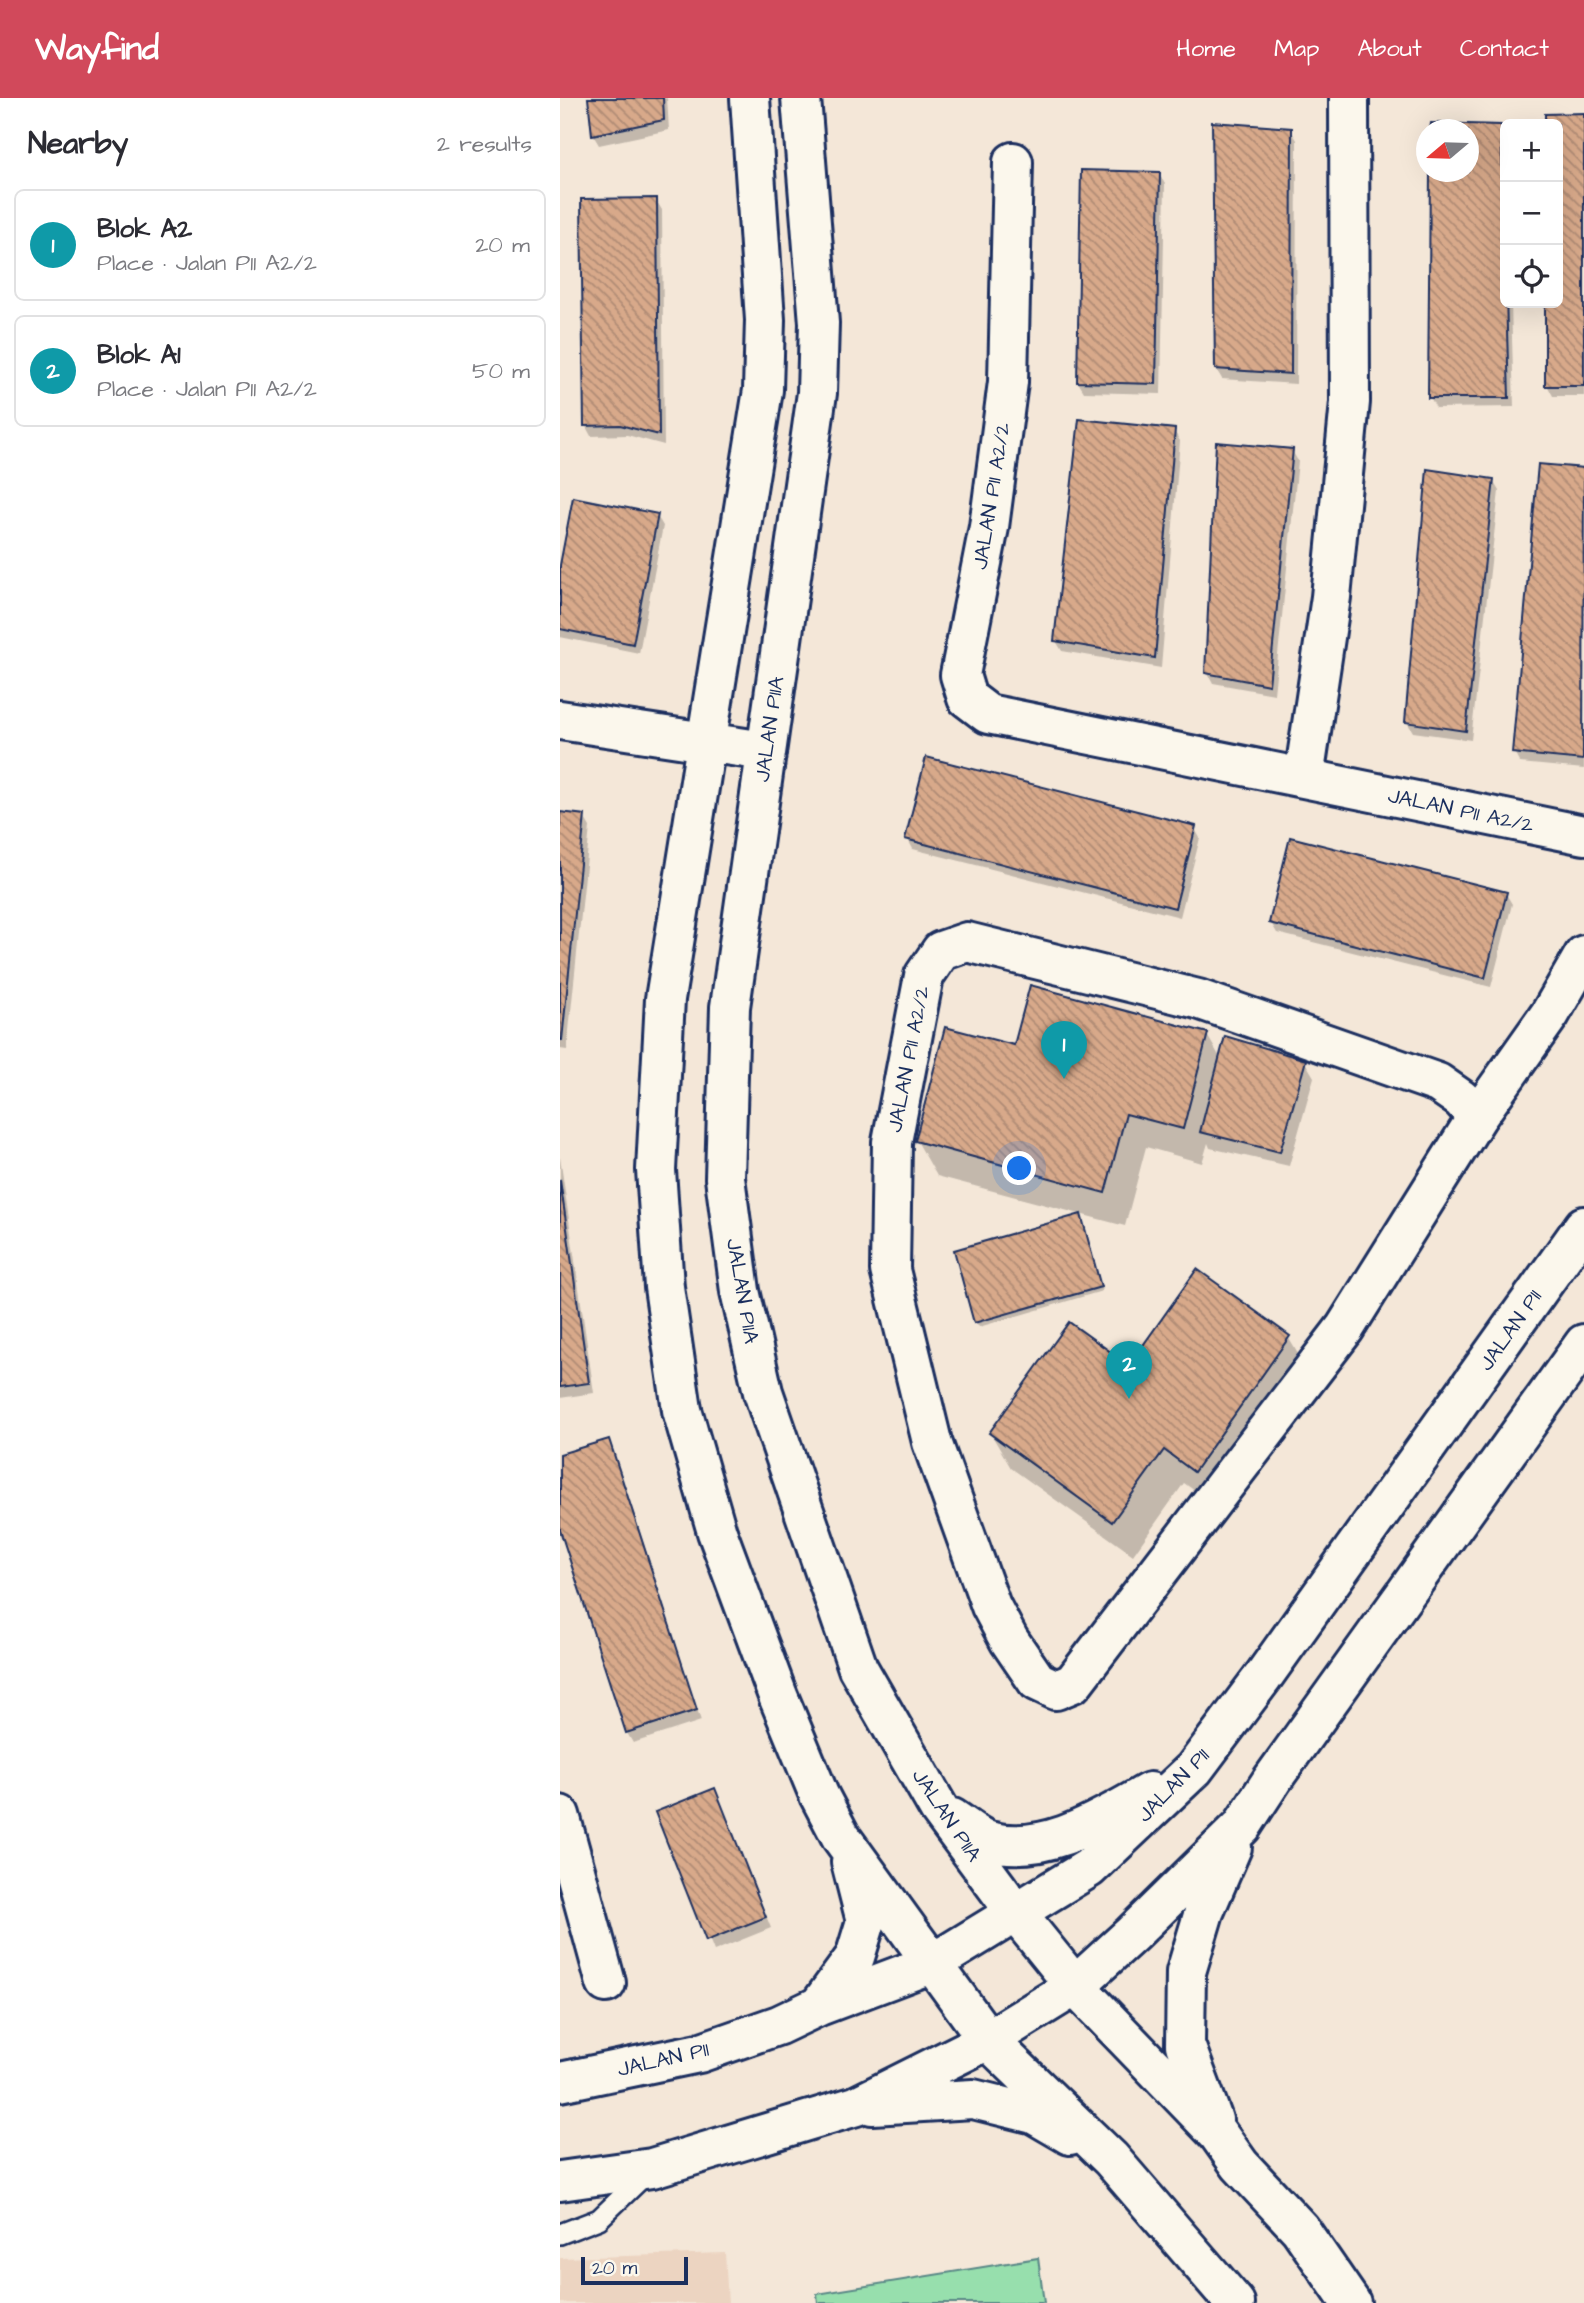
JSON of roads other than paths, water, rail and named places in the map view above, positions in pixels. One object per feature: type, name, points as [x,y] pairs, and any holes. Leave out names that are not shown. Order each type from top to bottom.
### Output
[{"type":"street","points":[[750,98],[765,320],[763,390],[665,999],[656,1170],[664,1287],[682,1410],[717,1532],[778,1696],[819,1795],[854,1869],[866,1921],[856,1956],[819,2006]]},
{"type":"street","name":"JALAN P11A","points":[[801,98],[819,323],[817,393],[730,1007],[725,1178],[740,1291],[763,1392],[858,1668],[939,1809],[1016,1913],[1075,1986],[1218,2134],[1240,2165],[1300,2229],[1351,2303]]},
{"type":"street","points":[[1304,778],[1331,597],[1350,402],[1349,98]]},
{"type":"street","name":"JALAN P11 A2/2","points":[[1013,162],[1008,383],[989,527],[960,675],[967,698],[988,714],[1584,835]]},
{"type":"street","points":[[560,720],[765,751]]},
{"type":"street","name":"JALAN P11 A2/2","points":[[967,942],[1198,999],[1438,1083],[1461,1099],[1477,1117],[1345,1328],[1073,1683],[1056,1690],[1037,1681],[1009,1640],[991,1606],[932,1442],[890,1270],[891,1142],[924,976],[940,951],[967,942]]},
{"type":"street","points":[[1477,1117],[1550,1014],[1584,955]]},
{"type":"street","name":"JALAN P11","points":[[560,2082],[699,2053],[779,2025],[819,2006],[933,1963],[1089,1868],[1194,1769],[1584,1226]]},
{"type":"street","points":[[1218,2134],[1185,2045],[1186,1972],[1203,1912],[1242,1826],[1272,1780],[1584,1344]]},
{"type":"street","points":[[939,1809],[987,1841],[1028,1845],[1087,1826],[1194,1769]]},
{"type":"street","points":[[560,1815],[566,1858],[606,1983]]},
{"type":"street","points":[[560,2181],[652,2168],[856,2106],[988,2040],[1075,1986],[1242,1826]]},
{"type":"street","points":[[841,1837],[988,2040],[1111,2159],[1235,2303]]},
{"type":"street","points":[[856,2106],[973,2099],[1034,2114],[1111,2159]]},
{"type":"lane","points":[[560,2234],[599,2219],[652,2168]]},
{"type":"place","name":"Blok A2","points":[[1064,1079]]},
{"type":"place","name":"Blok A1","points":[[1129,1399]]}]
